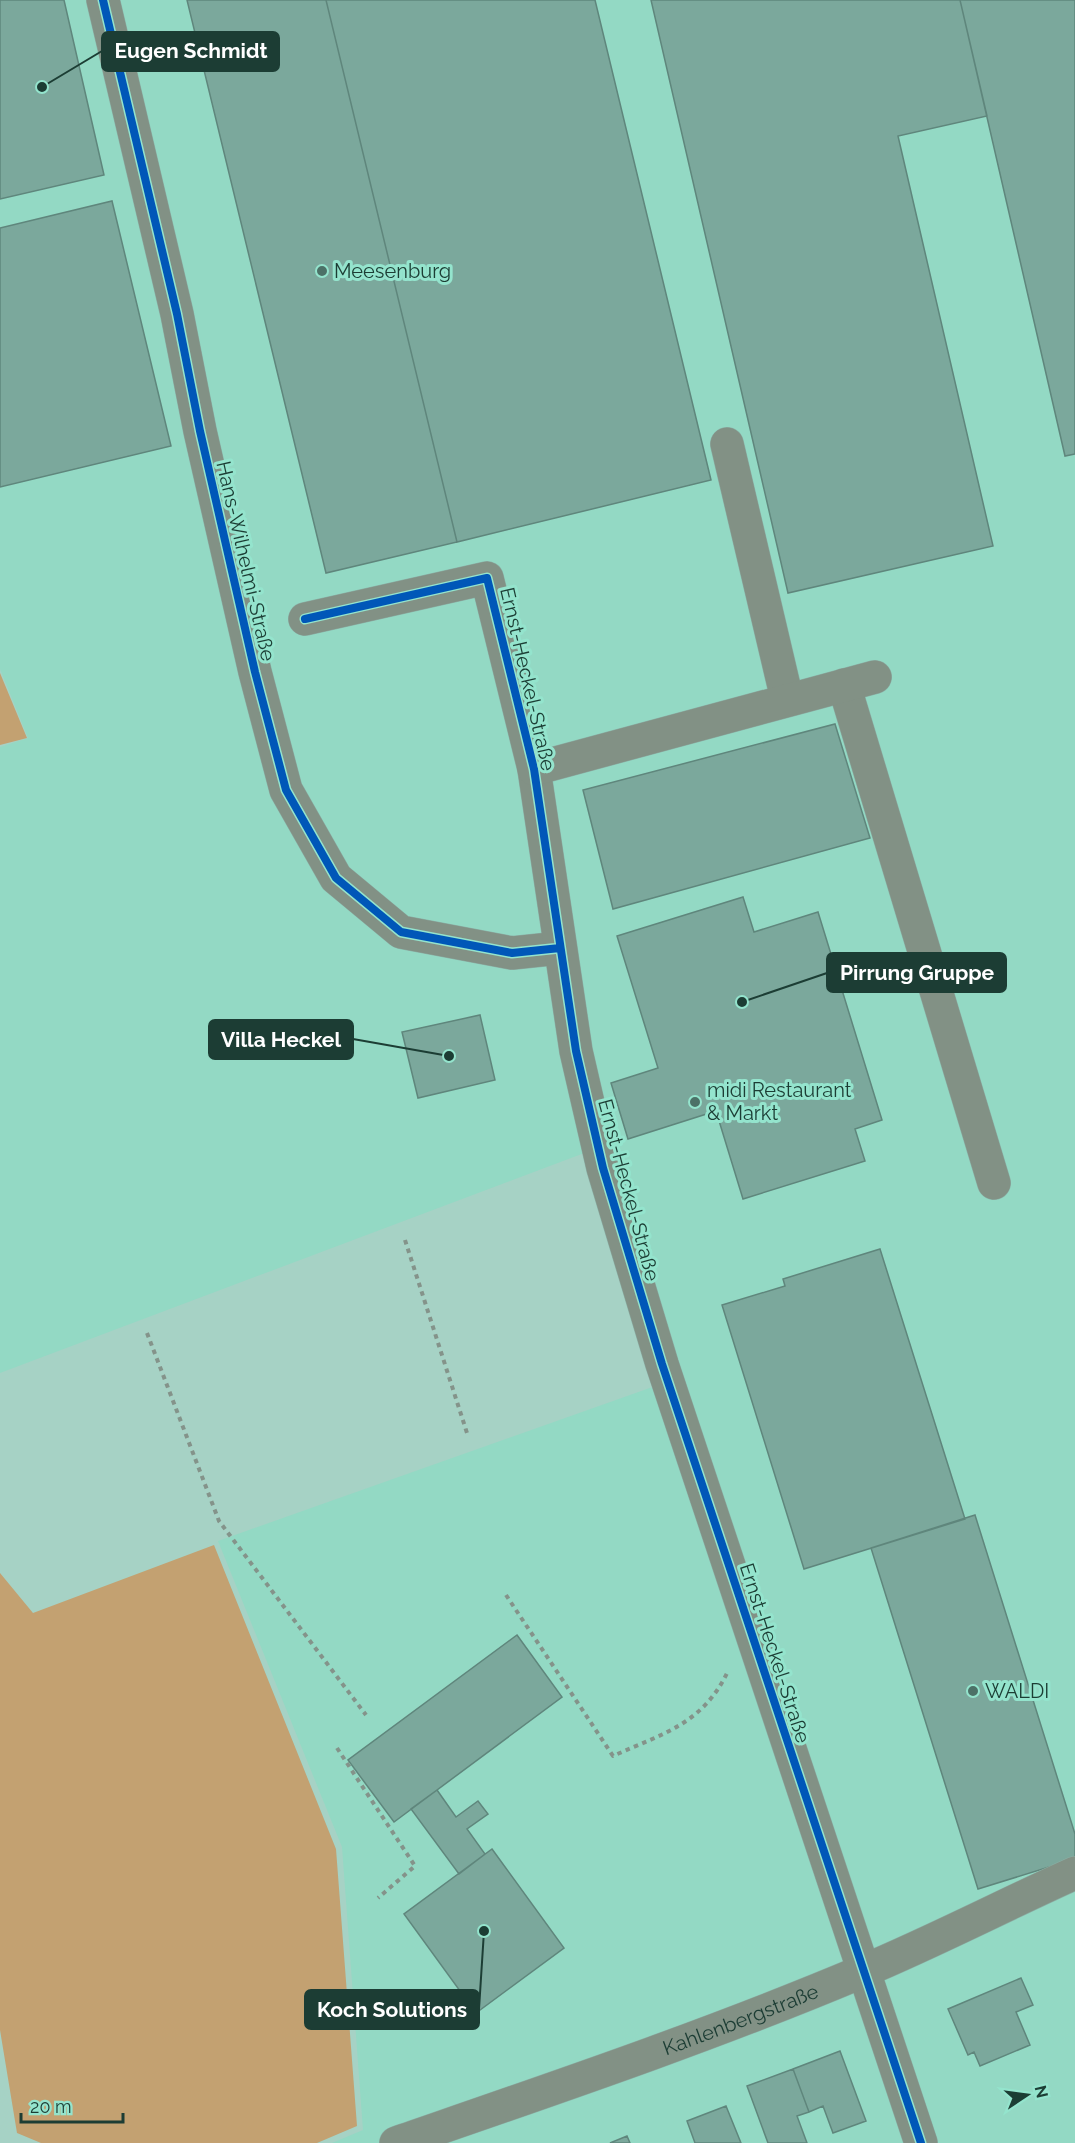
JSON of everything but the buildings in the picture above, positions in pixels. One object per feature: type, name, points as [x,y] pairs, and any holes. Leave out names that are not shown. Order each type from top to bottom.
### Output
[{"type":"street","name":"Hans-Wilhelmi-Straße","points":[[103,0],[177,314],[200,431],[255,672],[286,790],[336,878],[401,932],[512,952],[560,948]]},
{"type":"street","points":[[727,444],[788,699]]},
{"type":"street","name":"Ernst-Heckel-Straße","points":[[305,619],[487,578],[534,769],[576,1051],[603,1168],[665,1375],[921,2143]]},
{"type":"street","points":[[534,769],[859,681],[994,1184]]},
{"type":"street","name":"Kahlenbergstraße","points":[[396,2143],[607,2070],[756,2015],[863,1971],[1075,1872]]},
{"type":"path","points":[[405,1240],[467,1433]]},
{"type":"path","points":[[147,1333],[219,1521],[366,1715]]},
{"type":"path","points":[[506,1595],[614,1756],[678,1728],[706,1707],[729,1670]]},
{"type":"path","points":[[337,1748],[415,1866],[378,1898]]},
{"type":"shaded area","points":[[0,0],[1075,0],[1075,2143],[332,2143],[363,2130],[342,1847],[218,1541],[661,1384],[587,1152],[0,1373],[0,747],[28,738],[0,669]]},
{"type":"shaded area","points":[[0,673],[27,738],[0,745]]},
{"type":"shaded area","points":[[214,1545],[336,1849],[357,2126],[317,2143],[41,2143],[17,2133],[0,2030],[0,1573],[33,1613]]},
{"type":"cycle path","points":[[103,0],[177,314],[200,431],[255,672],[286,790],[336,878],[401,932],[512,953],[560,948]]},
{"type":"cycle path","points":[[305,619],[487,578],[534,769],[576,1051],[603,1168],[662,1364],[921,2143]]},
{"type":"place","name":"Eugen Schmidt","points":[[42,87]]},
{"type":"place","name":"Meesenburg","points":[[322,271]]},
{"type":"place","name":"Pirrung Gruppe","points":[[742,1002]]},
{"type":"place","name":"Villa Heckel","points":[[449,1056]]},
{"type":"place","name":"midi Restaurant & Markt","points":[[695,1102]]},
{"type":"place","name":"WALDI","points":[[973,1691]]},
{"type":"place","name":"Koch Solutions","points":[[484,1931]]}]
